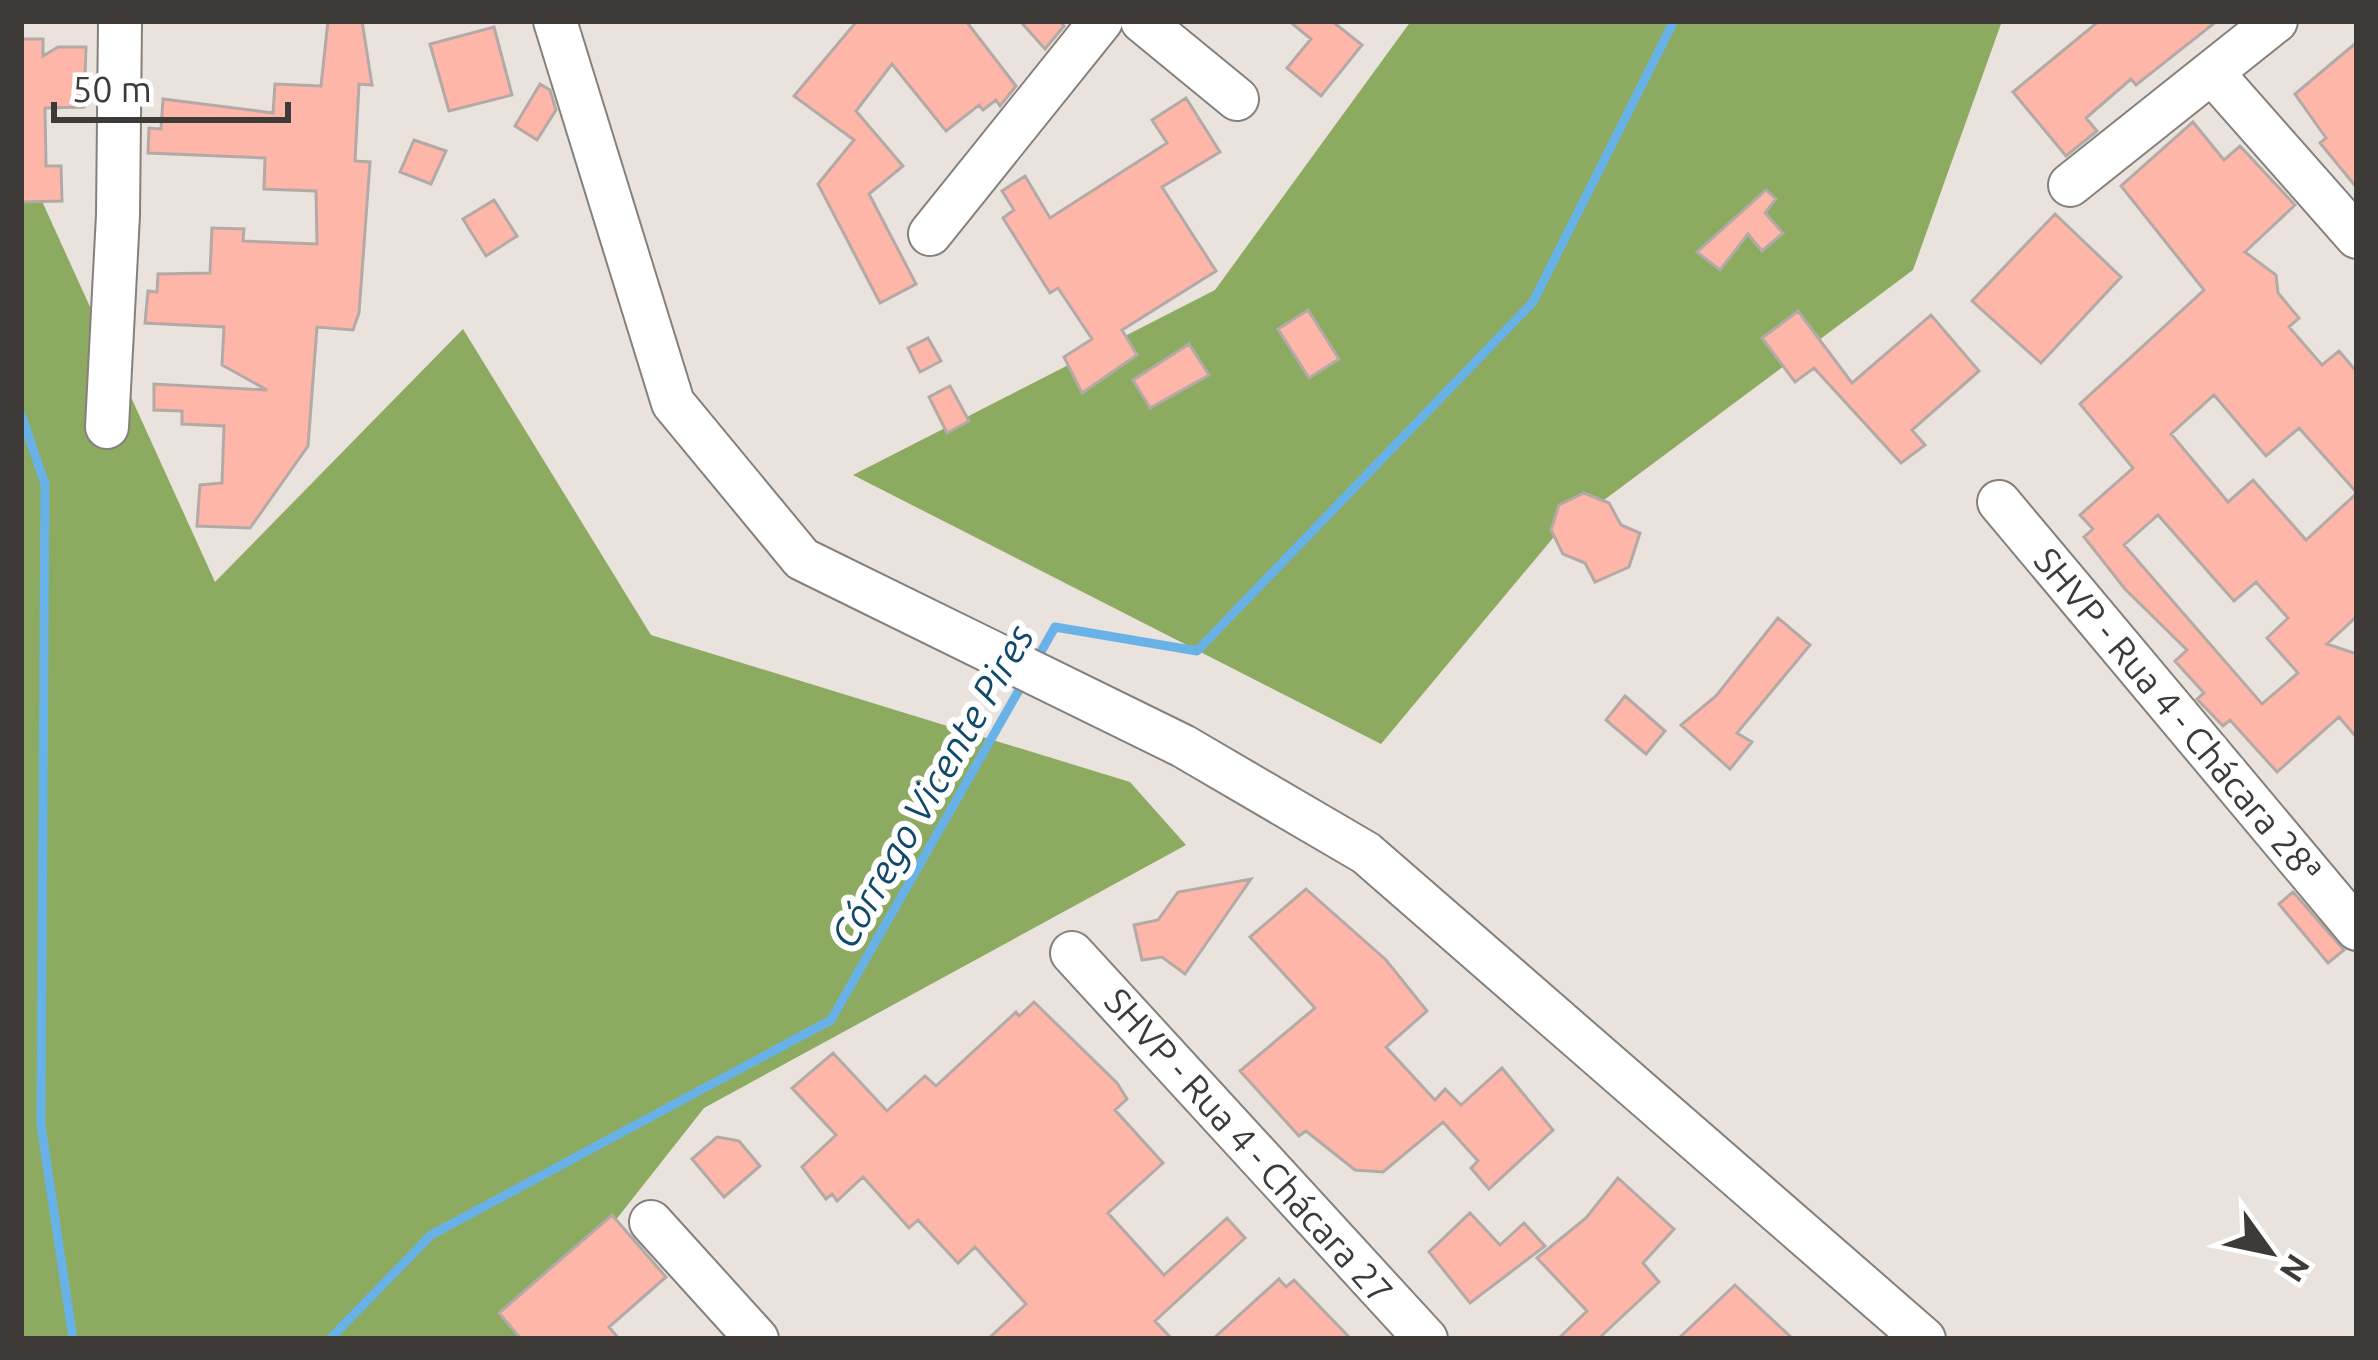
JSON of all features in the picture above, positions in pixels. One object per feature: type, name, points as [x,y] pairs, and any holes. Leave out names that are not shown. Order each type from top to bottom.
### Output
[{"type":"street","points":[[106,427],[118,215],[120,21]]},
{"type":"street","points":[[555,21],[673,404],[802,559],[1183,746],[1366,854],[1924,1339]]},
{"type":"street","points":[[930,234],[1101,21]]},
{"type":"street","points":[[1142,21],[1237,98]]},
{"type":"street","points":[[2070,185],[2214,75],[2276,21]]},
{"type":"street","points":[[2214,75],[2357,237]]},
{"type":"street","name":"SHVP - Rua 4 - Chácara 28ª","points":[[1999,502],[2357,929]]},
{"type":"street","name":"SHVP - Rua 4 - Chácara 27","points":[[1072,953],[1426,1339]]},
{"type":"street","points":[[651,1222],[757,1339]]},
{"type":"green space","points":[[1411,21],[2002,21],[1913,270],[1553,538],[1381,744],[853,475],[1215,290]]},
{"type":"green space","points":[[21,155],[215,582],[463,329],[651,635],[1130,782],[1186,845],[704,1108],[522,1339],[21,1339]]},
{"type":"building","points":[[328,21],[362,21],[372,85],[359,84],[355,161],[370,162],[359,313],[353,330],[317,327],[308,446],[250,528],[197,526],[200,485],[222,483],[224,426],[182,424],[182,411],[154,410],[154,384],[267,390],[222,365],[224,327],[145,323],[148,291],[157,292],[158,274],[210,273],[212,228],[244,229],[243,241],[317,244],[316,191],[264,189],[265,158],[148,153],[149,128],[161,129],[163,99],[273,113],[275,84],[321,86]]},
{"type":"building","points":[[857,21],[966,21],[1016,86],[1000,106],[996,100],[983,110],[979,105],[946,131],[892,64],[856,111],[903,166],[869,194],[916,284],[880,303],[818,184],[854,140],[794,96]]},
{"type":"building","points":[[1020,21],[1059,21],[1064,26],[1045,49]]},
{"type":"building","points":[[1289,21],[1332,21],[1362,45],[1321,96],[1287,68],[1311,39]]},
{"type":"building","points":[[2099,21],[2217,21],[2136,85],[2131,79],[2086,118],[2097,131],[2066,156],[2013,92]]},
{"type":"building","points":[[494,27],[512,95],[449,111],[430,44]]},
{"type":"building","points":[[21,39],[43,39],[43,56],[58,47],[86,47],[84,107],[45,108],[46,166],[61,166],[62,201],[21,202]]},
{"type":"building","points":[[2357,42],[2357,188],[2320,143],[2326,138],[2295,94]]},
{"type":"building","points":[[540,84],[550,90],[556,110],[537,140],[515,126]]},
{"type":"building","points":[[1186,98],[1220,152],[1162,187],[1216,271],[1122,330],[1137,355],[1082,393],[1064,357],[1092,339],[1058,288],[1050,293],[1003,218],[1014,210],[1002,191],[1025,176],[1050,218],[1167,143],[1152,120]]},
{"type":"building","points":[[2193,122],[2224,160],[2240,146],[2295,205],[2245,252],[2276,275],[2278,293],[2299,318],[2289,327],[2322,365],[2339,351],[2357,372],[2357,493],[2357,616],[2327,644],[2357,654],[2357,738],[2339,717],[2277,772],[2230,720],[2223,726],[2197,699],[2204,693],[2175,661],[2187,650],[2125,589],[2084,537],[2093,529],[2080,515],[2133,468],[2080,404],[2204,290],[2121,186]],"holes":[[[2214,395],[2266,456],[2299,428],[2357,493],[2306,540],[2253,480],[2228,502],[2171,434]],[[2158,515],[2234,601],[2256,582],[2288,618],[2267,638],[2298,673],[2262,704],[2124,545]]]},
{"type":"building","points":[[414,140],[446,151],[431,184],[400,172]]},
{"type":"building","points":[[1766,190],[1776,199],[1765,213],[1783,233],[1762,251],[1748,234],[1720,270],[1697,252]]},
{"type":"building","points":[[494,200],[517,236],[486,256],[463,219]]},
{"type":"building","points":[[2055,214],[2121,277],[2041,363],[1972,301]]},
{"type":"building","points":[[1308,310],[1339,359],[1309,378],[1278,329]]},
{"type":"building","points":[[1798,311],[1852,383],[1931,315],[1979,371],[1912,430],[1925,445],[1901,463],[1814,368],[1795,382],[1762,338]]},
{"type":"building","points":[[928,338],[941,361],[920,372],[908,348]]},
{"type":"building","points":[[1189,344],[1209,375],[1150,408],[1133,380]]},
{"type":"building","points":[[950,386],[969,421],[947,433],[929,397]]},
{"type":"building","points":[[1584,493],[1609,503],[1621,525],[1640,533],[1629,567],[1595,582],[1585,563],[1563,554],[1551,530],[1559,505]]},
{"type":"building","points":[[1778,618],[1810,645],[1737,733],[1752,742],[1730,769],[1681,725],[1716,696]]},
{"type":"building","points":[[1625,696],[1665,731],[1646,754],[1606,720]]},
{"type":"building","points":[[1251,879],[1185,974],[1162,957],[1142,960],[1134,925],[1158,920],[1178,892]]},
{"type":"building","points":[[1306,889],[1386,960],[1427,1011],[1386,1047],[1435,1100],[1445,1089],[1461,1105],[1502,1068],[1553,1130],[1489,1189],[1471,1168],[1478,1161],[1443,1122],[1383,1172],[1355,1170],[1306,1131],[1299,1136],[1240,1071],[1315,1008],[1250,937]]},
{"type":"building","points":[[2293,892],[2344,950],[2328,963],[2279,904]]},
{"type":"building","points":[[1034,1002],[1117,1083],[1127,1099],[1115,1110],[1163,1163],[1108,1213],[1164,1275],[1227,1218],[1245,1238],[1155,1321],[1172,1339],[988,1339],[1026,1304],[975,1247],[958,1263],[918,1220],[909,1228],[863,1177],[837,1201],[832,1194],[826,1199],[802,1167],[836,1135],[792,1088],[833,1053],[887,1111],[925,1076],[936,1086],[1016,1012],[1019,1016]]},
{"type":"building","points":[[717,1137],[739,1141],[760,1166],[724,1197],[692,1159]]},
{"type":"building","points":[[1618,1178],[1674,1229],[1643,1263],[1659,1282],[1598,1339],[1558,1339],[1587,1311],[1537,1258],[1586,1218]]},
{"type":"building","points":[[1470,1213],[1500,1245],[1524,1223],[1545,1246],[1470,1303],[1429,1252]]},
{"type":"building","points":[[612,1215],[666,1277],[609,1327],[619,1339],[521,1339],[499,1313]]},
{"type":"building","points":[[1279,1279],[1286,1287],[1294,1280],[1351,1339],[1213,1339]]},
{"type":"building","points":[[1735,1285],[1793,1339],[1678,1339]]},
{"type":"waterway","name":"Córrego Vicente Pires","points":[[1034,664],[1055,627],[1197,651],[1533,302],[1674,21]]},
{"type":"waterway","points":[[21,414],[45,484],[41,1125],[73,1339]]},
{"type":"waterway","name":"Córrego Vicente Pires","points":[[330,1339],[431,1235],[831,1020],[1023,683]]}]
